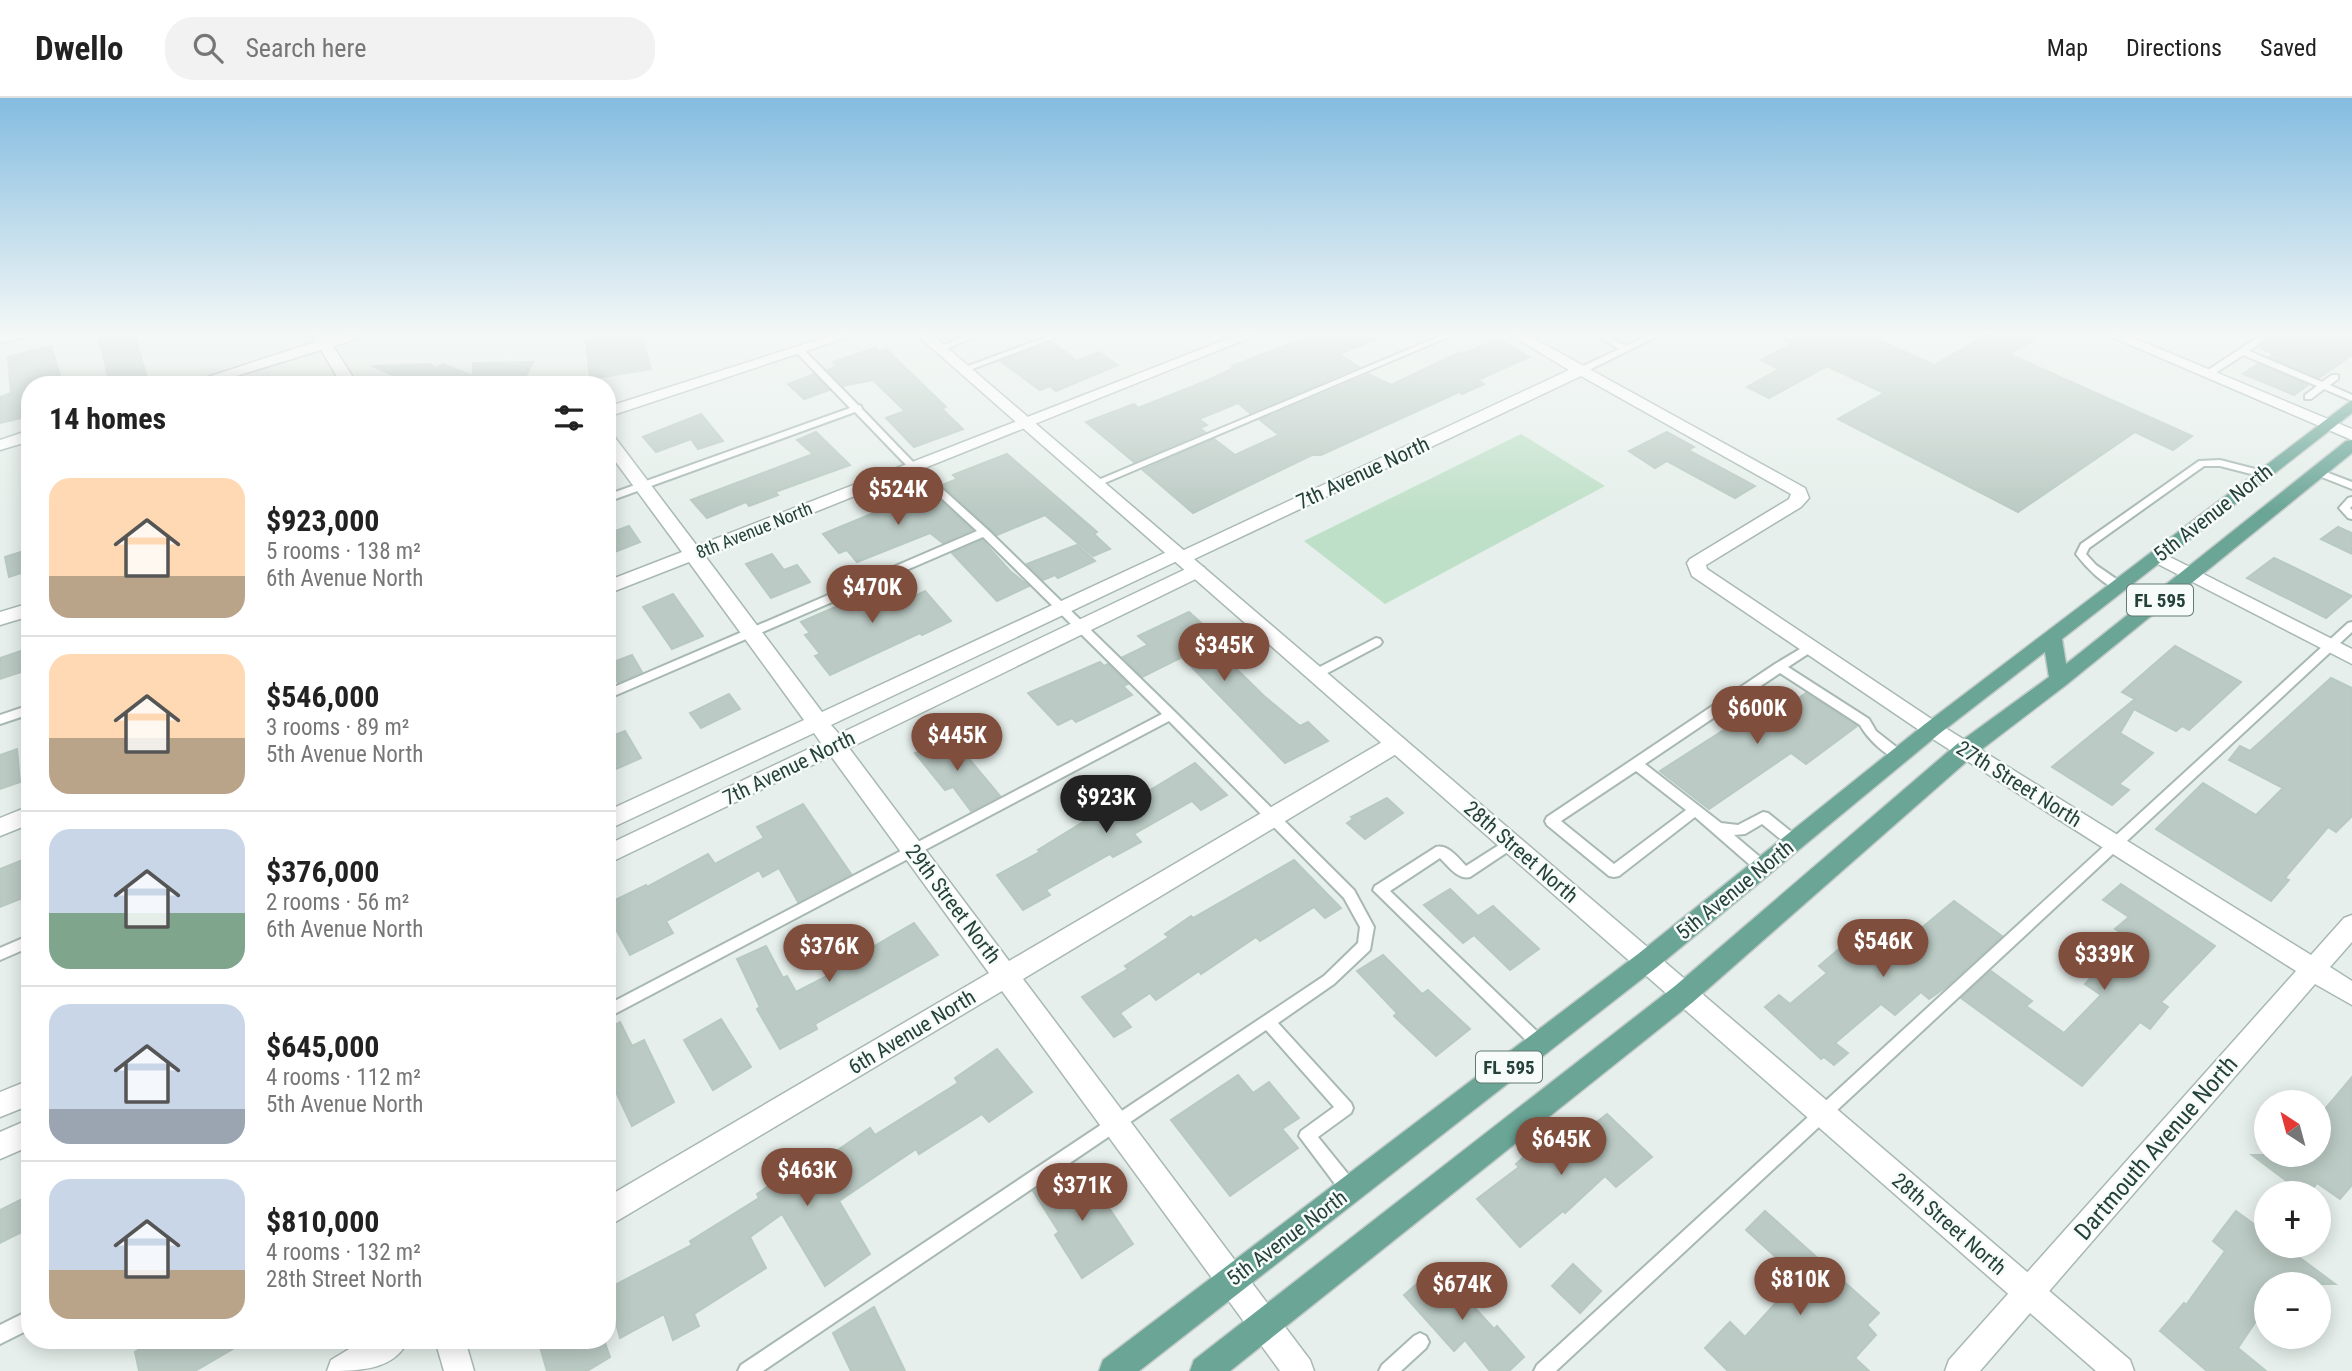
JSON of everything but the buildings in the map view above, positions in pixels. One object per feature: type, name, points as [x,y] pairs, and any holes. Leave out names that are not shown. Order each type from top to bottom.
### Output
[{"type":"main road","name":"5th Avenue North","points":[[1114,1371],[1647,961],[1932,729],[2352,405]]},
{"type":"main road","name":"5th Avenue North","points":[[1205,1371],[1684,994],[1965,750],[2059,680],[2352,445]]},
{"type":"main road","points":[[2052,637],[2059,680]]},
{"type":"street","points":[[616,409],[665,393]]},
{"type":"street","name":"28th Street North","points":[[992,393],[2119,1371]]},
{"type":"street","name":"8th Avenue North","points":[[616,584],[1100,393]]},
{"type":"street","name":"7th Avenue North","points":[[616,817],[1062,608],[1186,561],[1533,393]]},
{"type":"street","name":"27th Street North","points":[[1624,393],[1799,492],[1800,498],[1696,563],[1699,572],[1932,729],[2352,994]]},
{"type":"street","points":[[2254,393],[2352,435]]},
{"type":"street","points":[[0,445],[21,438]]},
{"type":"street","name":"29th Street North","points":[[616,450],[1298,1371]]},
{"type":"street","points":[[2157,556],[2352,657]]},
{"type":"street","name":"7th Avenue North","points":[[616,851],[1082,627],[1186,561]]},
{"type":"street","points":[[0,620],[21,612]]},
{"type":"street","name":"6th Avenue North","points":[[616,1208],[1396,744]]},
{"type":"street","points":[[0,827],[21,819]]},
{"type":"street","name":"Dartmouth Avenue North","points":[[1960,1371],[2352,925]]},
{"type":"street","points":[[0,1105],[21,1095]]},
{"type":"street","points":[[0,1146],[21,1136]]},
{"type":"street","points":[[342,1371],[378,1349]]},
{"type":"street","points":[[453,1349],[459,1371]]},
{"type":"lane","points":[[747,1371],[1329,980],[1365,946],[1367,927],[1349,894],[1274,817],[1082,627],[914,467],[843,393]]},
{"type":"lane","points":[[1096,483],[1309,393]]},
{"type":"lane","points":[[2308,397],[2313,393]]},
{"type":"lane","points":[[616,496],[858,408]]},
{"type":"lane","points":[[2118,586],[2092,567],[2081,554],[2085,546],[2202,463],[2220,463],[2263,474]]},
{"type":"lane","points":[[2318,472],[2352,486]]},
{"type":"lane","points":[[2352,500],[2344,508],[2352,516]]},
{"type":"lane","points":[[616,691],[984,532]]},
{"type":"lane","points":[[1544,1371],[2352,626]]},
{"type":"lane","points":[[1316,674],[1376,642]]},
{"type":"lane","points":[[1695,810],[1614,872],[1552,821],[1810,647]]},
{"type":"lane","points":[[1779,667],[1865,722],[1871,734],[1900,756]]},
{"type":"lane","points":[[0,720],[21,712]]},
{"type":"lane","points":[[616,1007],[1171,715]]},
{"type":"lane","points":[[1636,764],[1718,828],[1762,867]]},
{"type":"lane","points":[[1718,828],[1740,830],[1763,817],[1794,842]]},
{"type":"lane","points":[[1510,843],[1465,873],[1441,851],[1380,890],[1540,1044]]},
{"type":"lane","points":[[0,954],[21,945]]},
{"type":"lane","points":[[1267,1021],[1345,1108],[1307,1136],[1350,1190]]},
{"type":"lane","points":[[0,1335],[21,1324]]},
{"type":"lane","points":[[1388,1371],[1420,1342]]},
{"type":"green space","points":[[1521,434],[1605,486],[1385,604],[1304,541]]}]
